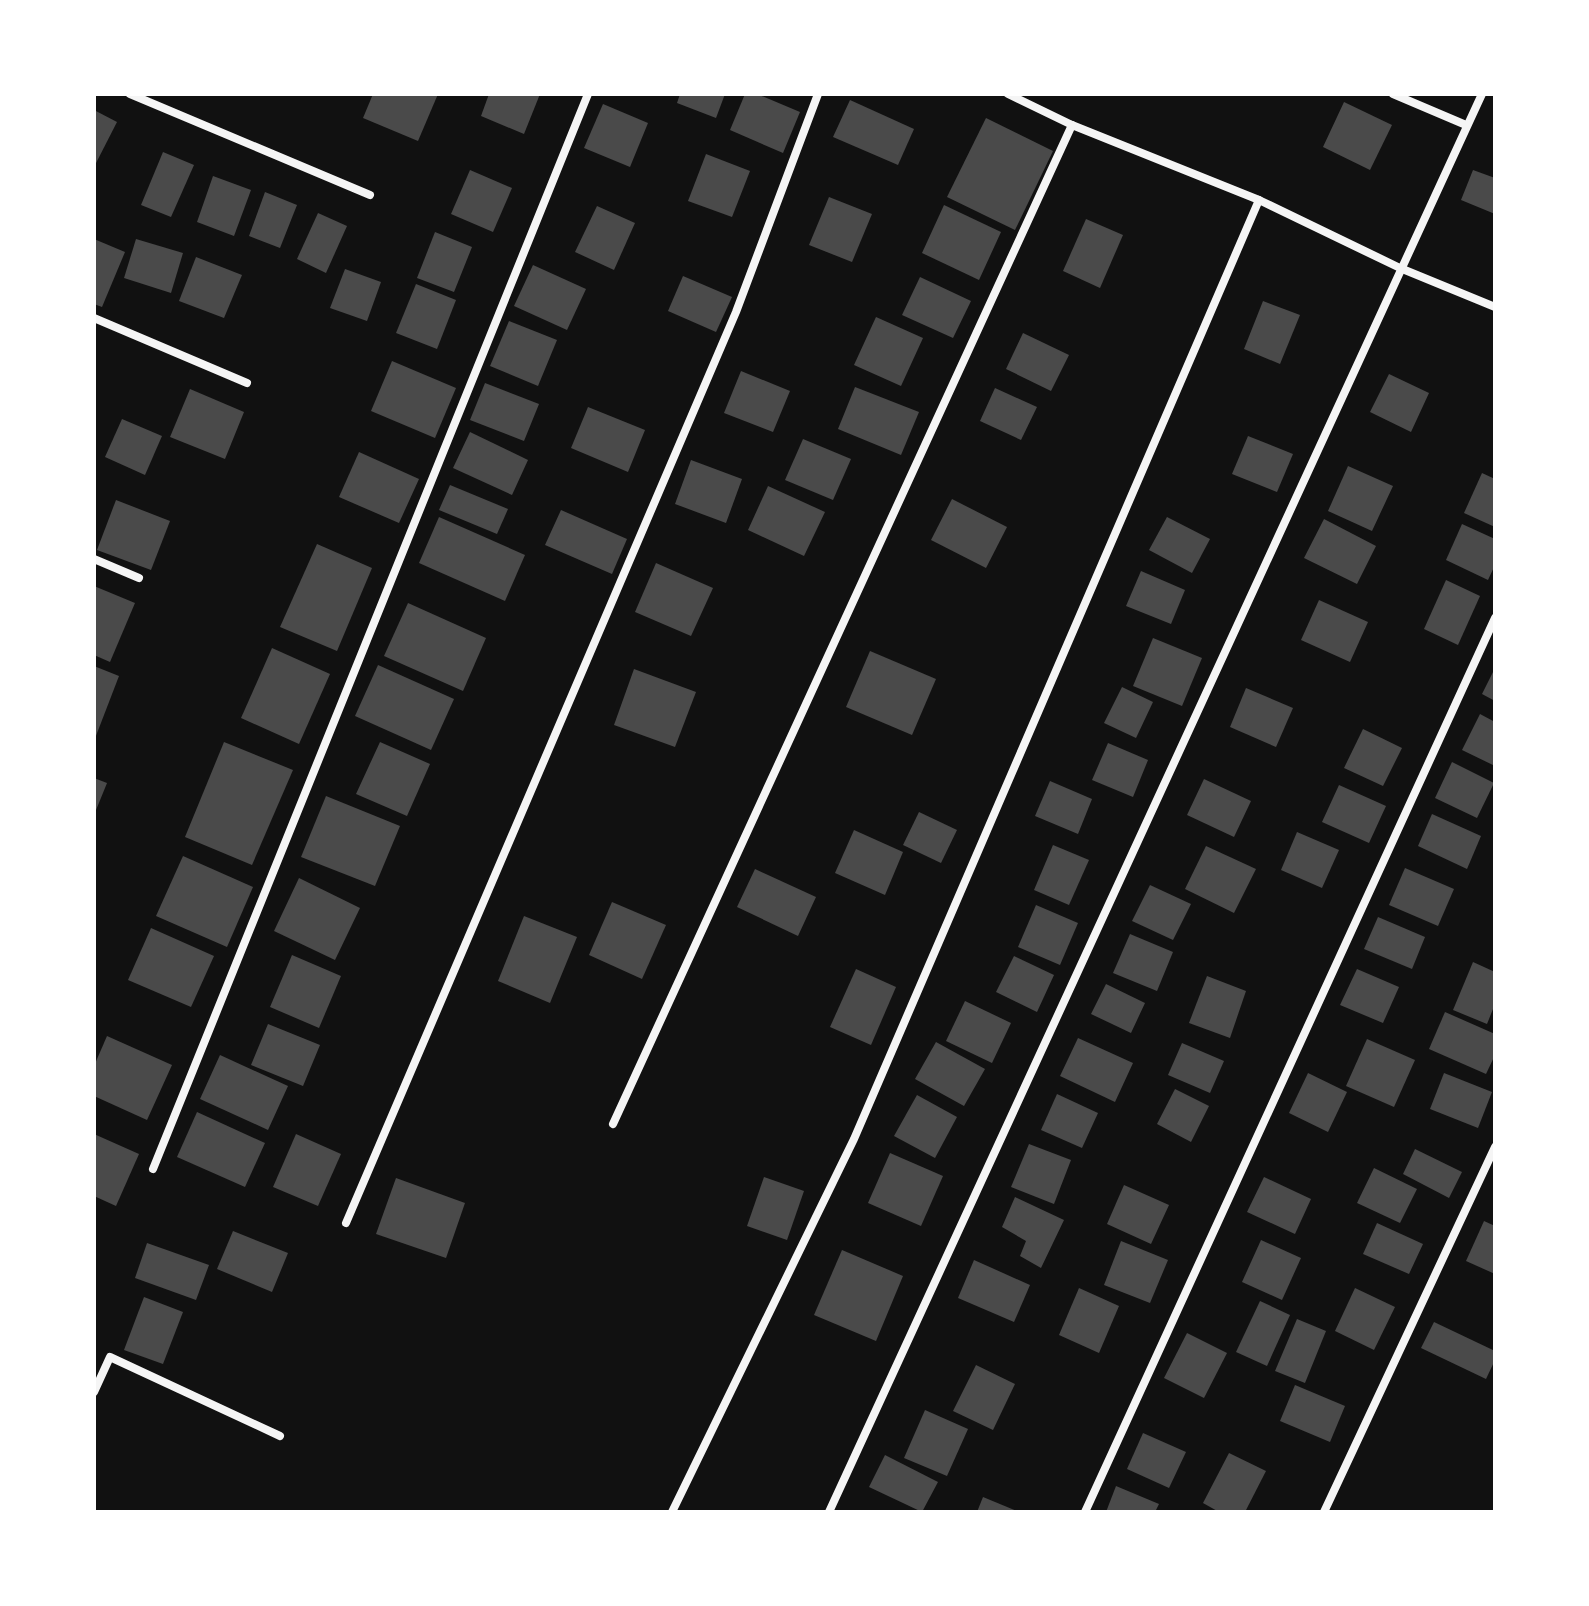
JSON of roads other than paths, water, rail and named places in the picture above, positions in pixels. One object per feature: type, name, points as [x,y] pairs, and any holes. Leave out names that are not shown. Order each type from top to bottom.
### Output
[{"type":"street","points":[[130,94],[370,195]]},
{"type":"street","points":[[153,1169],[588,94]]},
{"type":"street","points":[[346,1223],[736,312],[818,94]]},
{"type":"street","points":[[1008,94],[1072,125],[1259,200],[1400,268],[1495,307]]},
{"type":"street","points":[[1393,94],[1466,125]]},
{"type":"street","points":[[829,1512],[1482,94]]},
{"type":"street","points":[[613,1124],[1072,125]]},
{"type":"street","points":[[672,1512],[854,1139],[1259,200]]},
{"type":"street","points":[[94,318],[247,383]]},
{"type":"street","points":[[94,559],[139,578]]},
{"type":"street","points":[[1085,1512],[1495,618]]},
{"type":"street","points":[[1324,1512],[1495,1147]]},
{"type":"street","points":[[94,1392],[110,1357],[280,1436]]}]
